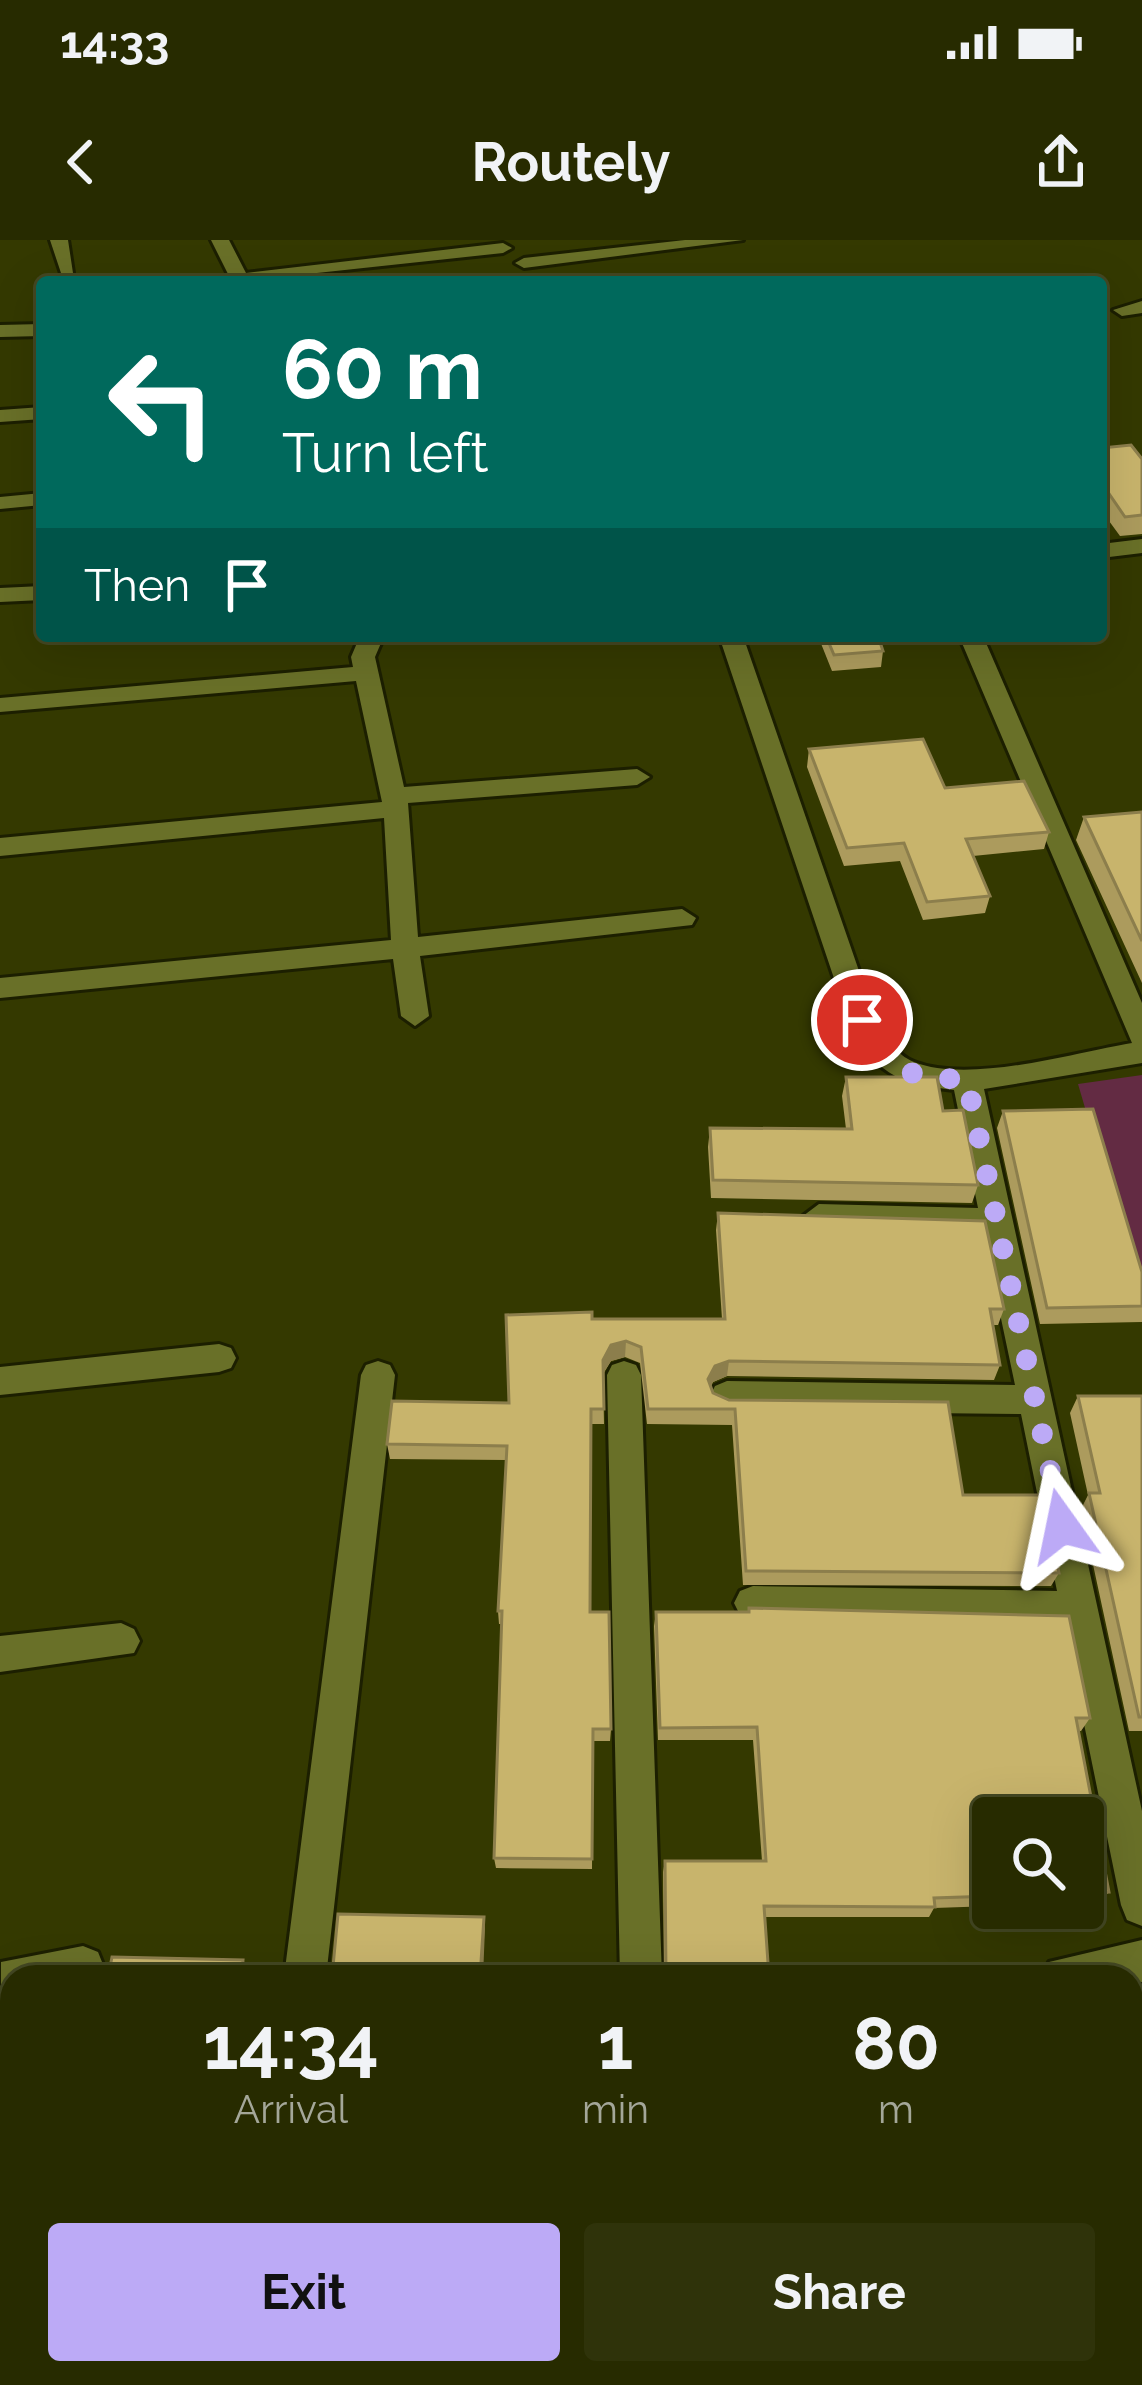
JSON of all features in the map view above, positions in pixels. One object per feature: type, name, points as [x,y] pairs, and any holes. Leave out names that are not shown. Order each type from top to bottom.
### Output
[{"type":"street","points":[[59,240],[67,269]]},
{"type":"street","points":[[220,240],[238,276]]},
{"type":"street","points":[[524,263],[734,240]]},
{"type":"street","points":[[281,276],[502,248]]},
{"type":"street","points":[[0,332],[36,331]]},
{"type":"street","points":[[0,416],[36,413]]},
{"type":"street","points":[[0,503],[36,500]]},
{"type":"street","points":[[1107,549],[1142,546]]},
{"type":"street","points":[[0,595],[36,592]]},
{"type":"street","points":[[369,642],[363,657],[394,803],[415,1016]]},
{"type":"street","points":[[733,642],[862,1020],[881,1058],[904,1072],[967,1081],[1142,1052]]},
{"type":"street","points":[[974,642],[1142,1036]]},
{"type":"street","points":[[0,705],[367,673]]},
{"type":"street","points":[[0,848],[637,777]]},
{"type":"street","points":[[0,988],[682,918]]},
{"type":"street","points":[[967,1081],[1142,1905]]},
{"type":"street","points":[[786,1215],[996,1221]]},
{"type":"street","points":[[0,1381],[219,1358]]},
{"type":"street","points":[[305,1965],[378,1375]]},
{"type":"street","points":[[624,1375],[641,1965]]},
{"type":"street","points":[[727,1396],[1035,1400]]},
{"type":"street","points":[[753,1603],[1079,1609]]},
{"type":"street","points":[[0,1654],[121,1641]]},
{"type":"shaded area","points":[[1142,1075],[1142,1302],[1078,1084]]},
{"type":"building","points":[[1131,445],[1142,459],[1142,515],[1125,517],[1107,491],[1107,447]]},
{"type":"building","points":[[829,642],[880,642],[883,651],[834,655]]},
{"type":"building","points":[[923,739],[945,788],[1024,781],[1049,832],[966,839],[990,896],[927,902],[904,843],[847,848],[809,749]]},
{"type":"building","points":[[1142,812],[1142,941],[1084,817]]},
{"type":"building","points":[[846,1077],[937,1077],[943,1111],[963,1110],[978,1185],[713,1180],[710,1128],[852,1129]]},
{"type":"building","points":[[1093,1109],[1142,1272],[1142,1306],[1047,1308],[1003,1111]]},
{"type":"building","points":[[718,1213],[985,1221],[1004,1309],[990,1309],[1000,1365],[729,1361],[715,1366],[708,1379],[713,1393],[729,1400],[948,1402],[963,1495],[1043,1495],[1059,1573],[746,1571],[735,1409],[648,1409],[641,1347],[626,1341],[611,1345],[603,1360],[604,1409],[591,1409],[590,1612],[609,1612],[611,1729],[593,1729],[592,1859],[494,1858],[502,1611],[498,1611],[507,1446],[387,1444],[392,1401],[509,1403],[506,1315],[592,1312],[592,1319],[725,1319]]},
{"type":"building","points":[[1078,1396],[1142,1396],[1142,1717],[1089,1493],[1100,1493]]},
{"type":"building","points":[[749,1608],[1069,1616],[1090,1718],[1076,1718],[1091,1797],[972,1797],[972,1897],[934,1898],[935,1907],[764,1906],[768,1965],[666,1965],[665,1861],[766,1861],[757,1727],[660,1728],[656,1612],[749,1612]]},
{"type":"building","points":[[338,1914],[484,1917],[481,1965],[333,1965]]},
{"type":"building","points":[[112,1957],[243,1960],[242,1965],[110,1965]]},
{"type":"route","points":[[862,1020],[881,1058],[904,1072],[967,1081],[1062,1526]]}]
